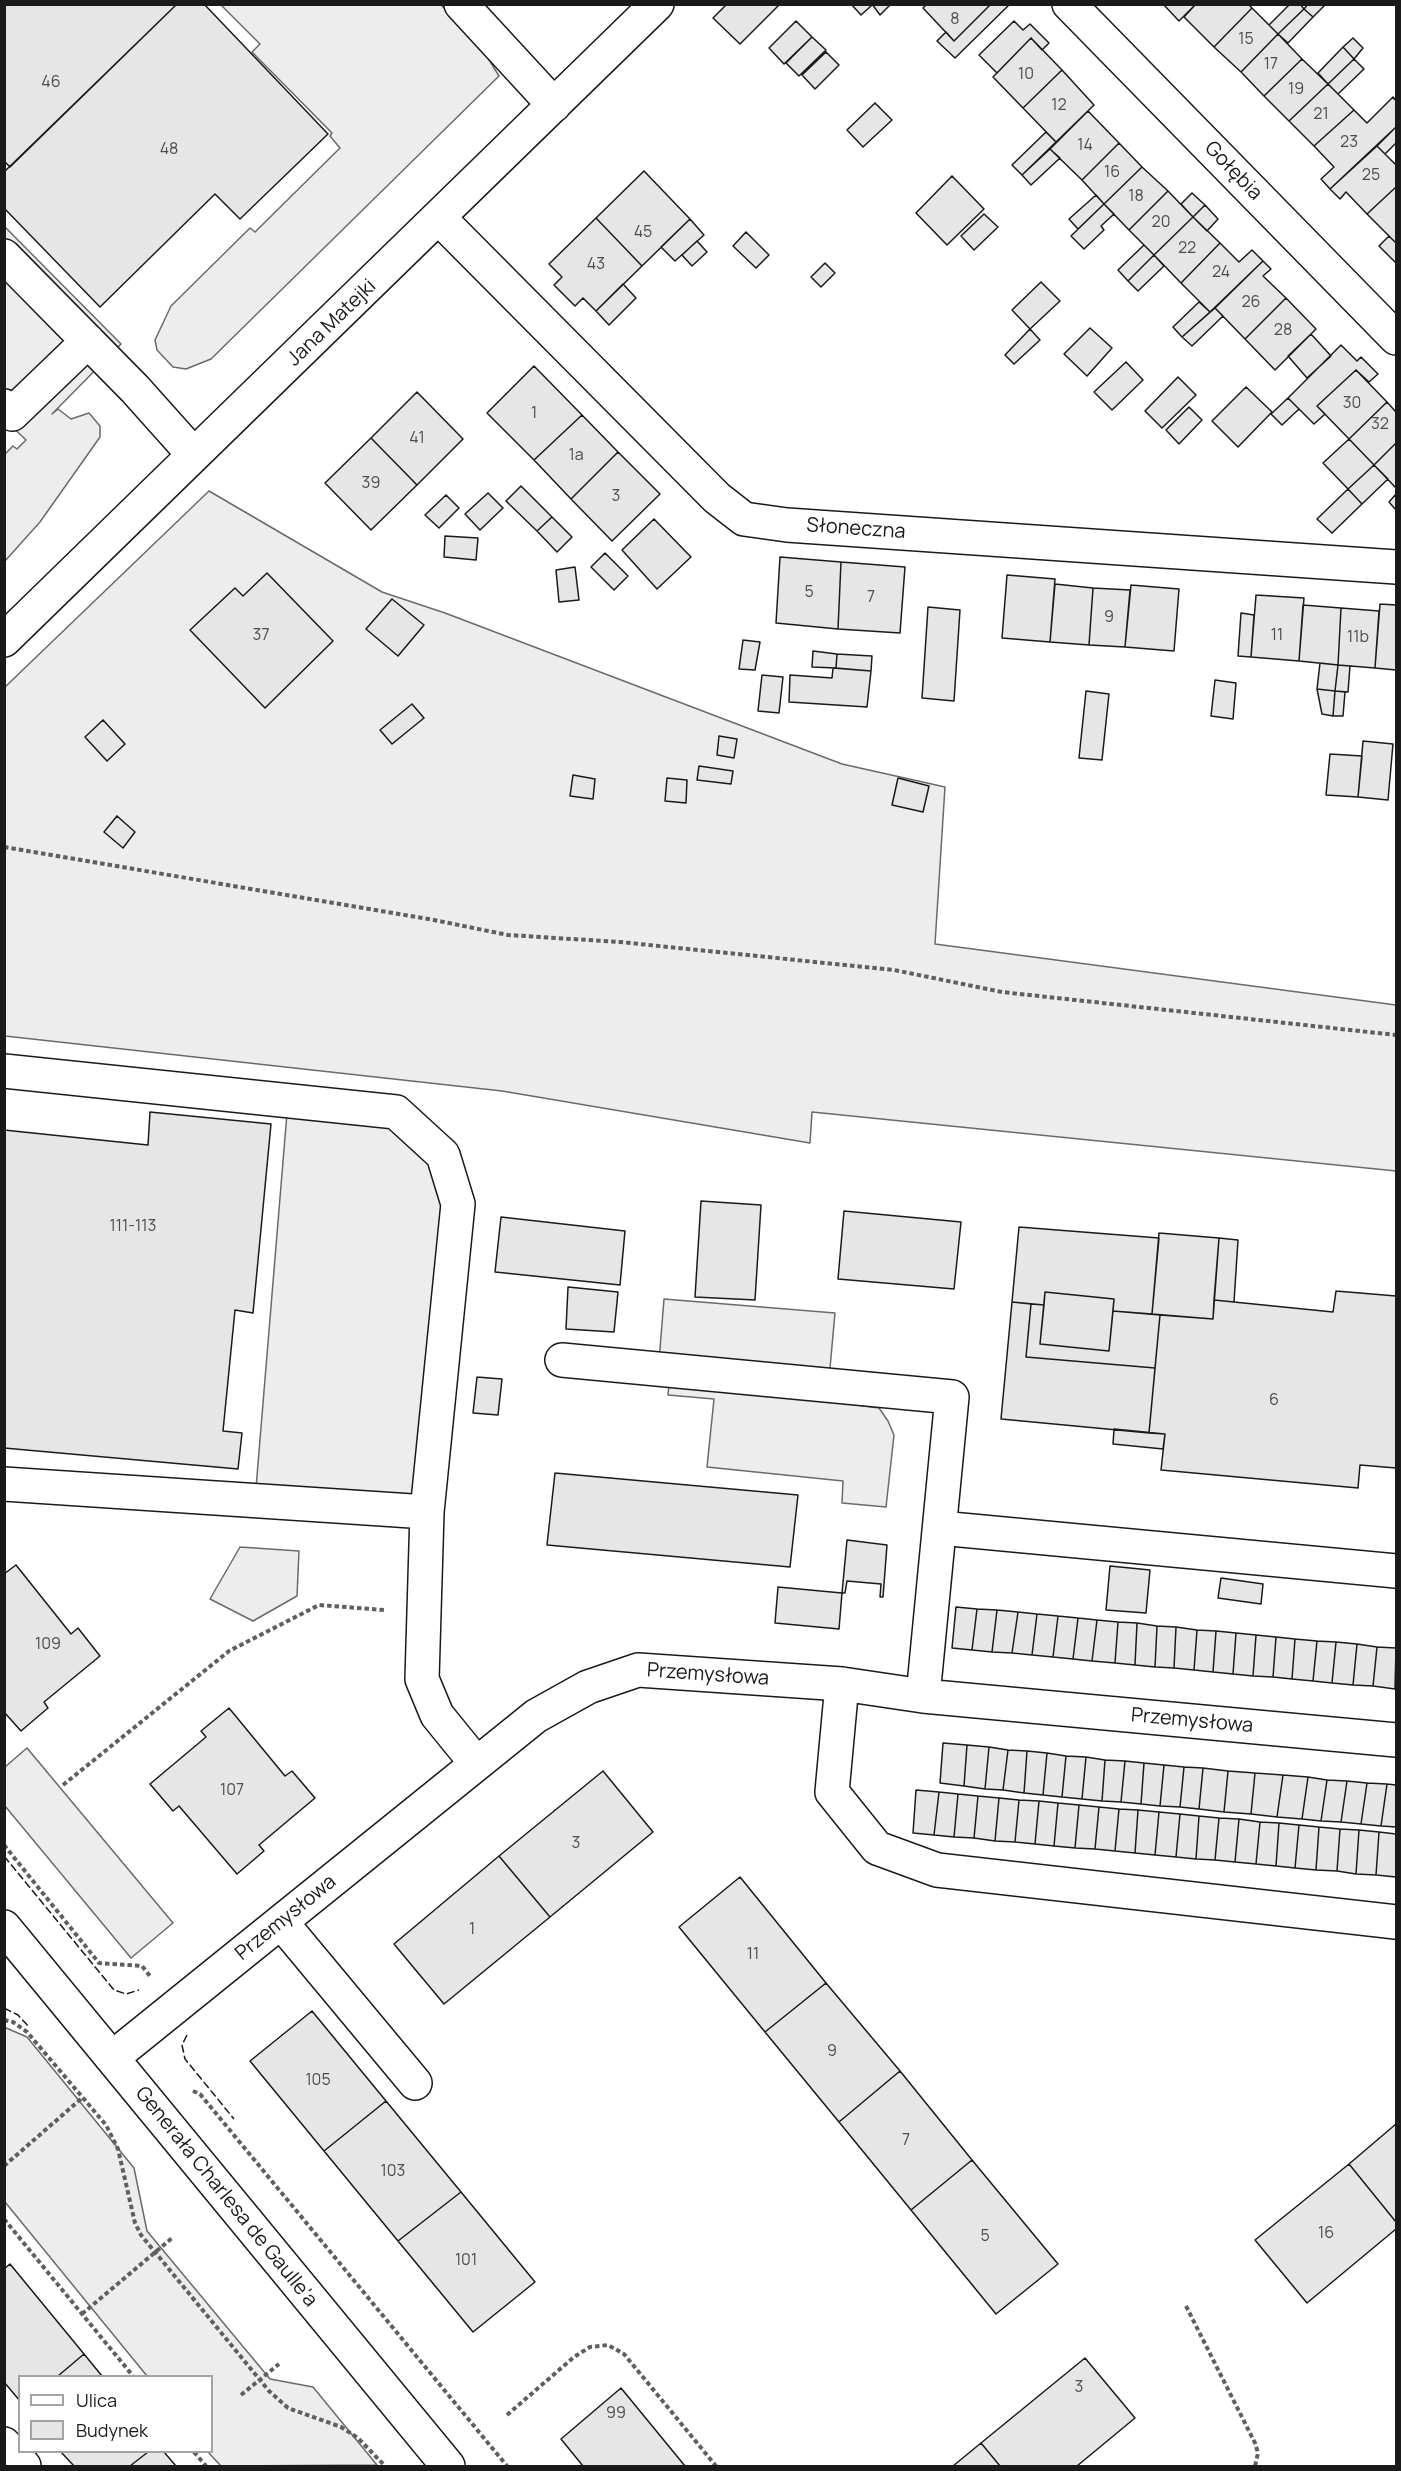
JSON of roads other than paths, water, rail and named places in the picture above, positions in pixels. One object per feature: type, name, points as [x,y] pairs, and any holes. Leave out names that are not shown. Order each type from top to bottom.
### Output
[{"type":"street","points":[[461,4],[554,105]]},
{"type":"street","name":"Jana Matejki","points":[[4,639],[657,4]]},
{"type":"street","name":"Gołębia","points":[[1069,4],[1396,338]]},
{"type":"street","name":"Słoneczna","points":[[438,218],[717,498],[744,519],[787,525],[1396,567]]},
{"type":"street","points":[[4,256],[88,341],[194,455]]},
{"type":"street","points":[[7,414],[88,341]]},
{"type":"street","points":[[4,1071],[396,1112],[443,1155],[458,1204],[428,1512],[422,1679],[437,1715],[476,1763]]},
{"type":"street","points":[[562,1360],[952,1397],[924,1696]]},
{"type":"street","points":[[4,1484],[428,1512]]},
{"type":"street","points":[[940,1528],[1396,1571]]},
{"type":"street","name":"Przemysłowa","points":[[112,2058],[536,1716],[588,1687],[638,1670],[842,1684],[924,1696],[1396,1740]]},
{"type":"street","points":[[842,1684],[832,1792],[877,1848],[937,1870],[1396,1922]]},
{"type":"street","points":[[281,1922],[415,2083]]},
{"type":"street","name":"Generała Charlesa de Gaulle'a","points":[[4,1927],[436,2462]]},
{"type":"street","points":[[4,2444],[24,2466]]}]
